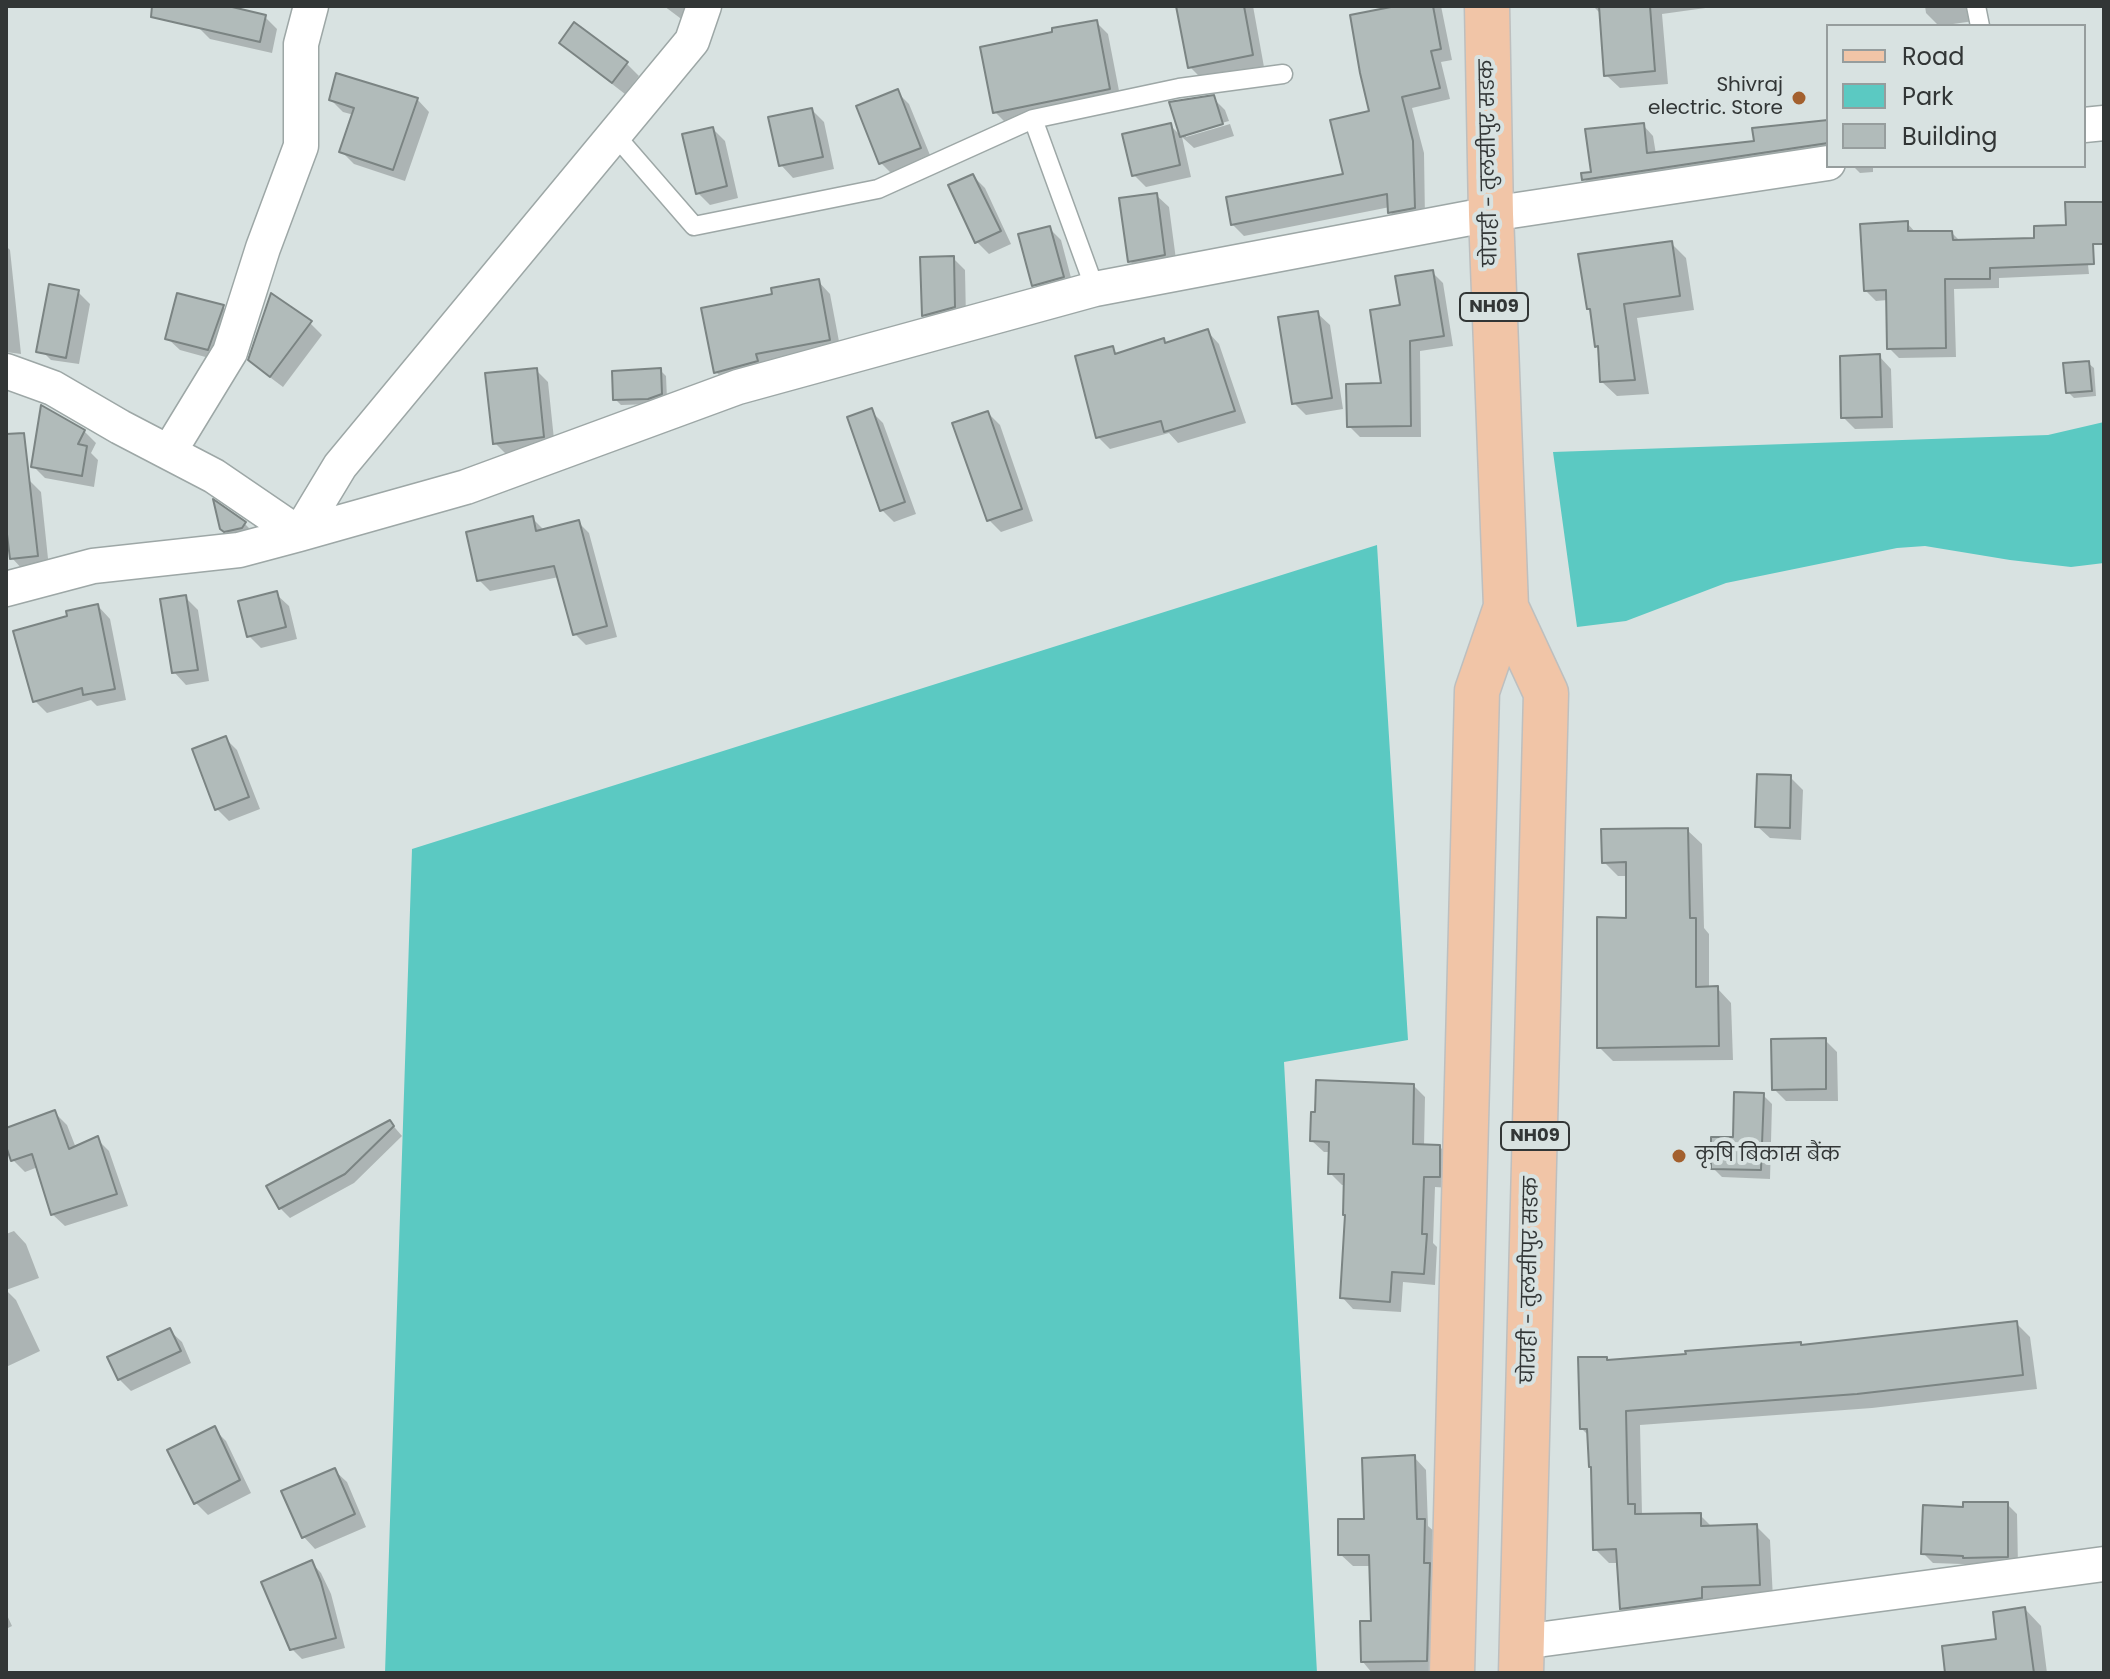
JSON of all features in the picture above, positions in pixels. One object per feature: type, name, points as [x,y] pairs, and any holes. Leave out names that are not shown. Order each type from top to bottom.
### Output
[{"type":"main road","name":"घोराही - तुलसीपुर सडक","points":[[1452,1673],[1477,691],[1506,607],[1491,214],[1487,6]]},
{"type":"main road","name":"घोराही - तुलसीपुर सडक","points":[[1506,607],[1546,693],[1521,1658]]},
{"type":"street","points":[[169,452],[230,352],[263,248],[301,146],[301,44],[311,6]]},
{"type":"street","points":[[299,534],[340,466],[692,41],[704,6]]},
{"type":"street","points":[[6,589],[93,566],[239,550],[299,534],[466,487],[738,387],[1095,289],[1491,214],[1826,163]]},
{"type":"street","points":[[6,371],[53,388],[214,476],[299,534]]},
{"type":"street","points":[[1521,1658],[2104,1564]]},
{"type":"lane","points":[[615,135],[694,226],[878,189],[1033,119],[1179,88],[1283,74]]},
{"type":"lane","points":[[1033,119],[1095,289]]},
{"type":"green space","points":[[2104,422],[2104,563],[2071,567],[1925,546],[1897,548],[1726,583],[1626,621],[1577,627],[1553,452],[2048,435]]},
{"type":"green space","points":[[1377,545],[1408,1040],[1284,1062],[1317,1673],[385,1673],[412,849]]},
{"type":"building","points":[[152,6],[228,6],[266,15],[260,42],[151,17]]},
{"type":"building","points":[[1176,6],[1244,6],[1253,55],[1188,68]]},
{"type":"building","points":[[1396,6],[1433,6],[1441,49],[1431,51],[1440,88],[1402,97],[1413,141],[1415,208],[1388,213],[1387,194],[1231,225],[1226,197],[1343,174],[1330,120],[1369,111],[1350,15]]},
{"type":"building","points":[[1599,6],[1650,6],[1655,71],[1604,76]]},
{"type":"building","points":[[1097,20],[1110,89],[993,113],[980,47]]},
{"type":"building","points":[[574,22],[628,62],[612,83],[559,43]]},
{"type":"building","points":[[336,73],[418,98],[393,170],[339,152],[354,108],[329,100]]},
{"type":"building","points":[[898,89],[921,148],[879,164],[856,106]]},
{"type":"building","points":[[1214,95],[1223,124],[1180,137],[1169,102]]},
{"type":"building","points":[[812,108],[823,157],[779,166],[768,117]]},
{"type":"building","points":[[1826,120],[1826,143],[1582,180],[1581,173],[1591,172],[1585,129],[1644,123],[1647,153],[1754,141],[1752,128]]},
{"type":"building","points":[[1171,123],[1180,165],[1132,176],[1122,134]]},
{"type":"building","points":[[713,127],[727,186],[696,194],[682,134]]},
{"type":"building","points":[[973,174],[1001,231],[975,243],[948,185]]},
{"type":"building","points":[[1157,193],[1165,255],[1128,262],[1119,198]]},
{"type":"building","points":[[2065,202],[2104,202],[2104,244],[2093,244],[2094,264],[1990,268],[1990,279],[1945,279],[1946,348],[1887,349],[1886,290],[1864,291],[1860,224],[1908,221],[1908,231],[1952,231],[1953,240],[2034,238],[2034,226],[2066,225]]},
{"type":"building","points":[[1050,226],[1064,277],[1032,286],[1018,234]]},
{"type":"building","points":[[1672,241],[1680,296],[1624,304],[1635,380],[1600,382],[1598,346],[1595,347],[1578,254]]},
{"type":"building","points":[[954,256],[955,307],[922,316],[920,257]]},
{"type":"building","points":[[1433,270],[1444,336],[1410,341],[1411,426],[1347,427],[1346,384],[1381,383],[1370,310],[1400,305],[1395,276]]},
{"type":"building","points":[[819,279],[830,340],[756,354],[758,361],[714,373],[701,308],[772,294],[771,288]]},
{"type":"building","points":[[49,284],[79,290],[66,358],[36,352]]},
{"type":"building","points":[[177,293],[224,305],[208,350],[165,339]]},
{"type":"building","points":[[271,293],[312,321],[270,377],[248,360]]},
{"type":"building","points":[[1318,311],[1332,398],[1292,404],[1278,317]]},
{"type":"building","points":[[1208,329],[1235,411],[1164,432],[1161,421],[1096,438],[1075,356],[1113,346],[1115,354],[1164,338],[1165,343]]},
{"type":"building","points":[[1880,354],[1882,417],[1841,418],[1840,356]]},
{"type":"building","points":[[2089,361],[2092,391],[2066,393],[2063,363]]},
{"type":"building","points":[[537,368],[544,437],[493,444],[485,373]]},
{"type":"building","points":[[661,368],[662,394],[648,399],[613,400],[612,371]]},
{"type":"building","points":[[41,405],[85,430],[78,444],[87,446],[82,476],[31,467]]},
{"type":"building","points":[[872,408],[905,502],[880,511],[847,417]]},
{"type":"building","points":[[988,411],[1022,509],[987,521],[952,423]]},
{"type":"building","points":[[24,433],[38,556],[10,559],[6,526],[6,434]]},
{"type":"building","points":[[213,499],[246,522],[242,528],[224,532],[220,529]]},
{"type":"building","points":[[533,516],[536,531],[579,520],[607,626],[573,635],[554,566],[477,581],[466,532]]},
{"type":"building","points":[[277,591],[286,627],[247,637],[238,601]]},
{"type":"building","points":[[186,595],[198,670],[172,673],[160,599]]},
{"type":"building","points":[[98,604],[115,689],[83,695],[82,688],[33,702],[13,631],[67,616],[66,611]]},
{"type":"building","points":[[226,736],[249,797],[215,810],[192,749]]},
{"type":"building","points":[[1757,774],[1791,775],[1790,828],[1755,827]]},
{"type":"building","points":[[1688,828],[1690,918],[1696,918],[1696,987],[1718,986],[1719,1046],[1597,1048],[1597,917],[1626,918],[1626,862],[1602,863],[1601,829]]},
{"type":"building","points":[[1826,1038],[1826,1089],[1772,1090],[1771,1039]]},
{"type":"building","points":[[1316,1080],[1414,1084],[1413,1144],[1440,1145],[1440,1177],[1424,1177],[1422,1234],[1427,1234],[1424,1274],[1392,1272],[1390,1302],[1340,1298],[1344,1174],[1328,1174],[1329,1142],[1310,1141]]},
{"type":"building","points":[[1734,1092],[1764,1093],[1761,1170],[1711,1169],[1711,1137],[1733,1137]]},
{"type":"building","points":[[55,1110],[69,1149],[98,1136],[117,1194],[51,1215],[32,1154],[11,1161],[6,1146],[6,1128]]},
{"type":"building","points":[[390,1120],[394,1126],[345,1174],[279,1209],[266,1186]]},
{"type":"building","points":[[2017,1321],[2023,1375],[1857,1394],[1626,1411],[1628,1504],[1635,1504],[1635,1514],[1701,1513],[1701,1526],[1757,1524],[1760,1585],[1702,1587],[1702,1598],[1620,1609],[1616,1549],[1593,1550],[1591,1467],[1587,1429],[1580,1429],[1578,1357],[1607,1357],[1607,1360],[1801,1342],[1801,1345]]},
{"type":"building","points":[[170,1328],[181,1351],[118,1380],[107,1357]]},
{"type":"building","points":[[215,1426],[240,1480],[194,1504],[167,1450]]},
{"type":"building","points":[[1415,1455],[1417,1519],[1425,1519],[1424,1563],[1430,1563],[1427,1661],[1361,1662],[1360,1621],[1371,1621],[1369,1555],[1338,1555],[1338,1519],[1364,1519],[1362,1458]]},
{"type":"building","points":[[335,1468],[355,1514],[302,1538],[281,1491]]},
{"type":"building","points":[[1963,1502],[2008,1502],[2008,1557],[1963,1558],[1921,1554],[1923,1505],[1963,1507]]},
{"type":"building","points":[[312,1560],[336,1638],[290,1650],[261,1582]]},
{"type":"building","points":[[2025,1607],[2034,1673],[1945,1673],[1942,1646],[1996,1639],[1993,1612]]},
{"type":"place","name":"Shivraj electric. Store","points":[[1799,98]]},
{"type":"place","name":"कृषि बिकास बैंक","points":[[1679,1156]]}]
